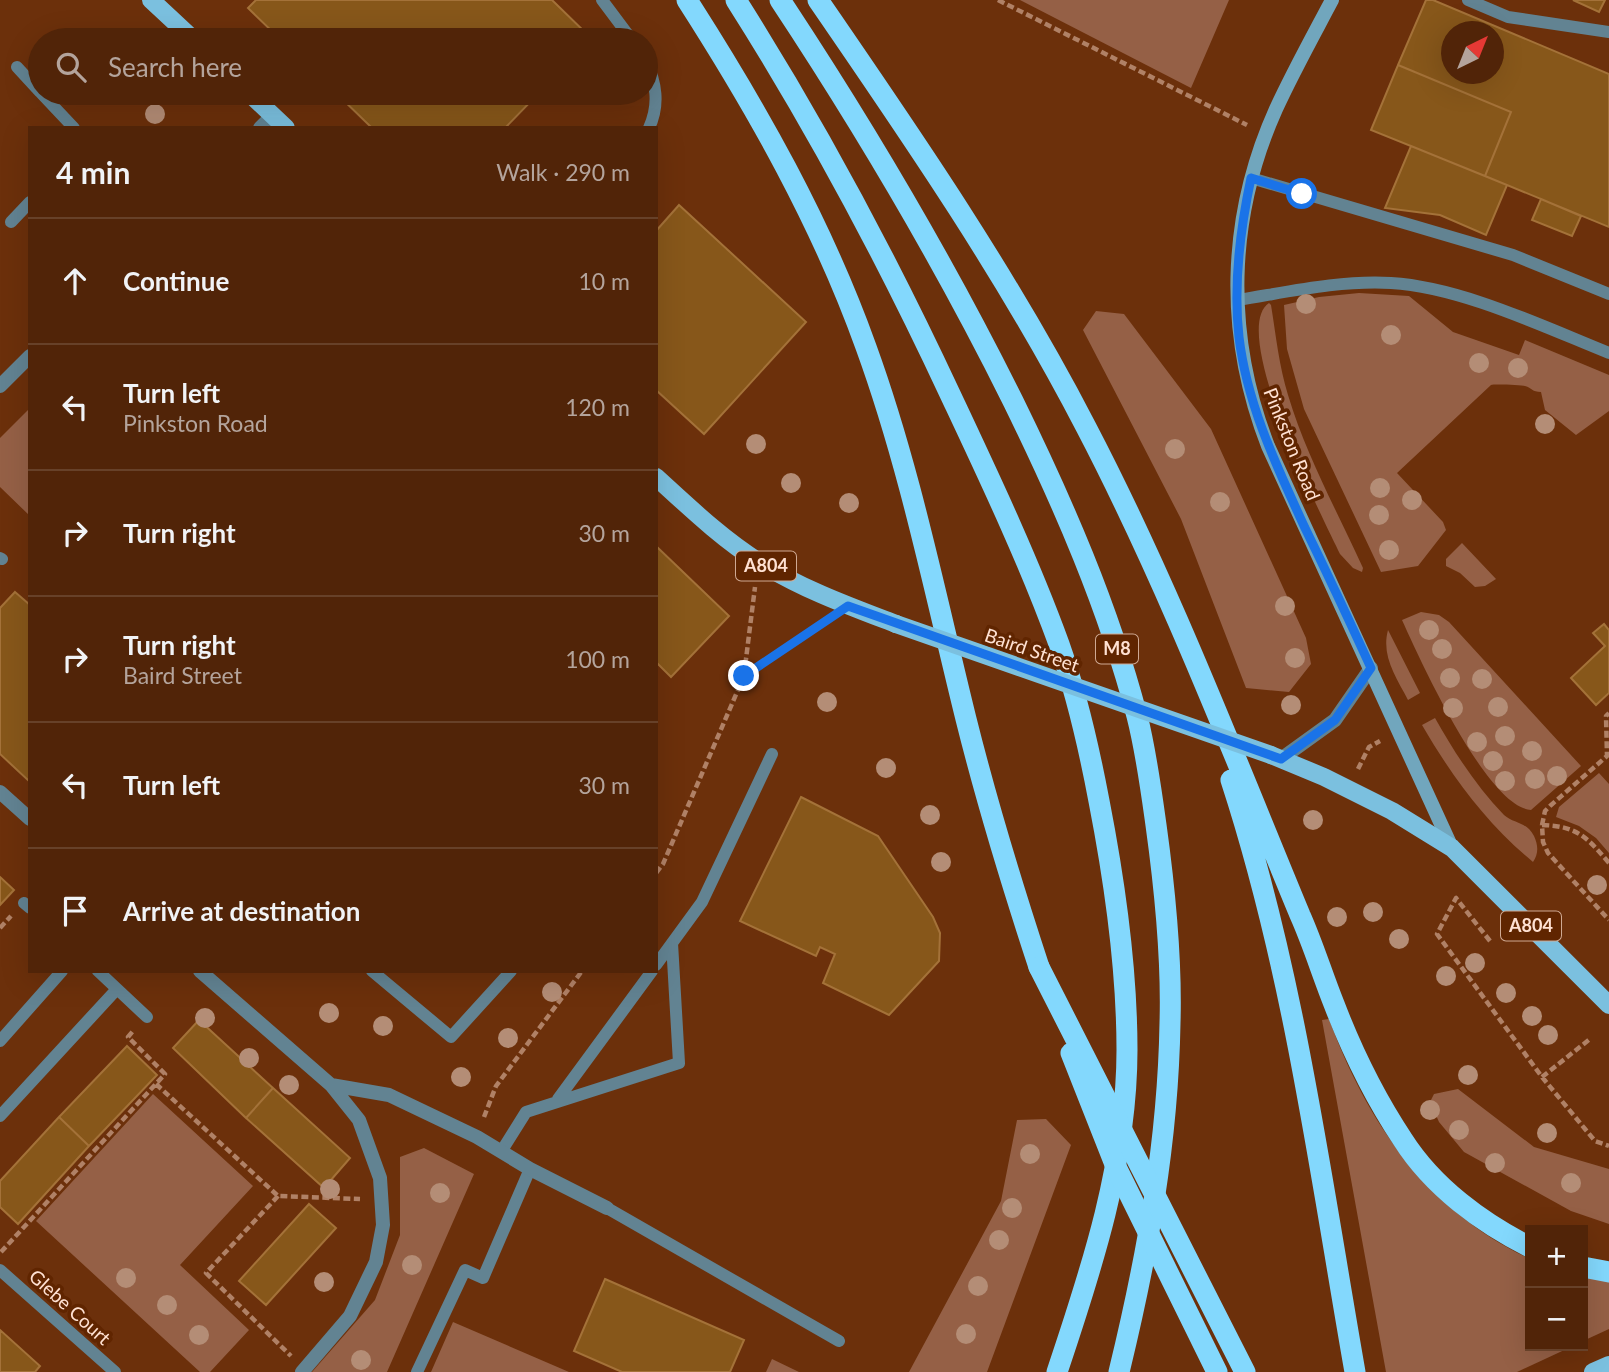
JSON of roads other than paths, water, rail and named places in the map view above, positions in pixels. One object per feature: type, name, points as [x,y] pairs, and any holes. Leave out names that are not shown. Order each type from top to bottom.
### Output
[{"type":"highway","points":[[687,0],[751,105],[797,190],[838,274],[867,348],[923,539],[982,780],[1039,967],[1116,1167],[1217,1372]]},
{"type":"highway","points":[[736,0],[820,139],[881,252],[939,370],[1034,579],[1060,647],[1088,745],[1108,847],[1122,947],[1127,1052],[1119,1144],[1108,1207],[1057,1372]]},
{"type":"highway","name":"M8","points":[[780,0],[852,109],[969,312],[1041,458],[1082,551],[1114,639],[1138,720],[1162,871],[1170,1021],[1161,1162],[1141,1279],[1119,1372]]},
{"type":"highway","points":[[818,0],[891,106],[1035,334],[1086,426],[1186,645],[1303,921],[1347,1036],[1383,1109],[1404,1143],[1446,1189],[1489,1224],[1525,1244]]},
{"type":"highway","points":[[1186,645],[1250,843],[1293,1016],[1355,1372]]},
{"type":"highway","points":[[1039,967],[1245,1372]]},
{"type":"highway","points":[[1588,1268],[1609,1272]]},
{"type":"main road","points":[[157,2],[182,28]]},
{"type":"main road","points":[[258,105],[273,124]]},
{"type":"main road","name":"Baird Street","points":[[658,479],[701,519],[758,562],[801,585],[896,624],[1276,757],[1392,811],[1452,848]]},
{"type":"main road","name":"A804","points":[[1452,848],[1609,1005]]},
{"type":"main road","points":[[1593,1372],[1609,1364]]},
{"type":"street","name":"Pinkston Road","points":[[1332,0],[1266,133],[1251,178],[1241,227],[1239,337],[1258,419],[1279,471],[1452,848]]},
{"type":"street","points":[[0,386],[28,358]]},
{"type":"street","points":[[1276,757],[1335,720],[1371,668]]},
{"type":"street","points":[[0,792],[28,817]]},
{"type":"street","points":[[202,973],[331,1085],[359,1120],[380,1178],[383,1226],[378,1250],[364,1289],[350,1317],[303,1371]]},
{"type":"street","points":[[331,1085],[389,1095],[477,1137],[530,1169],[607,1208]]},
{"type":"lane","points":[[602,0],[623,28]]},
{"type":"lane","points":[[1468,0],[1508,17],[1609,32]]},
{"type":"lane","points":[[17,67],[28,78]]},
{"type":"lane","points":[[53,105],[72,126]]},
{"type":"lane","points":[[650,126],[656,105]]},
{"type":"lane","points":[[1251,178],[1513,255],[1609,294]]},
{"type":"lane","points":[[11,222],[28,204]]},
{"type":"lane","points":[[1238,300],[1350,284],[1409,284],[1504,311],[1609,353]]},
{"type":"lane","points":[[658,962],[702,902],[772,754]]},
{"type":"lane","points":[[501,1152],[526,1112],[680,1063],[672,943]]},
{"type":"lane","points":[[0,1041],[60,973]]},
{"type":"lane","points":[[100,973],[147,1017]]},
{"type":"lane","points":[[374,973],[451,1037],[509,973]]},
{"type":"lane","points":[[558,1100],[651,973]]},
{"type":"lane","points":[[0,1116],[117,989]]},
{"type":"lane","points":[[417,1372],[465,1270],[483,1278],[530,1169]]},
{"type":"lane","points":[[607,1208],[839,1341]]},
{"type":"lane","name":"Glebe Court","points":[[0,1270],[115,1372]]}]
